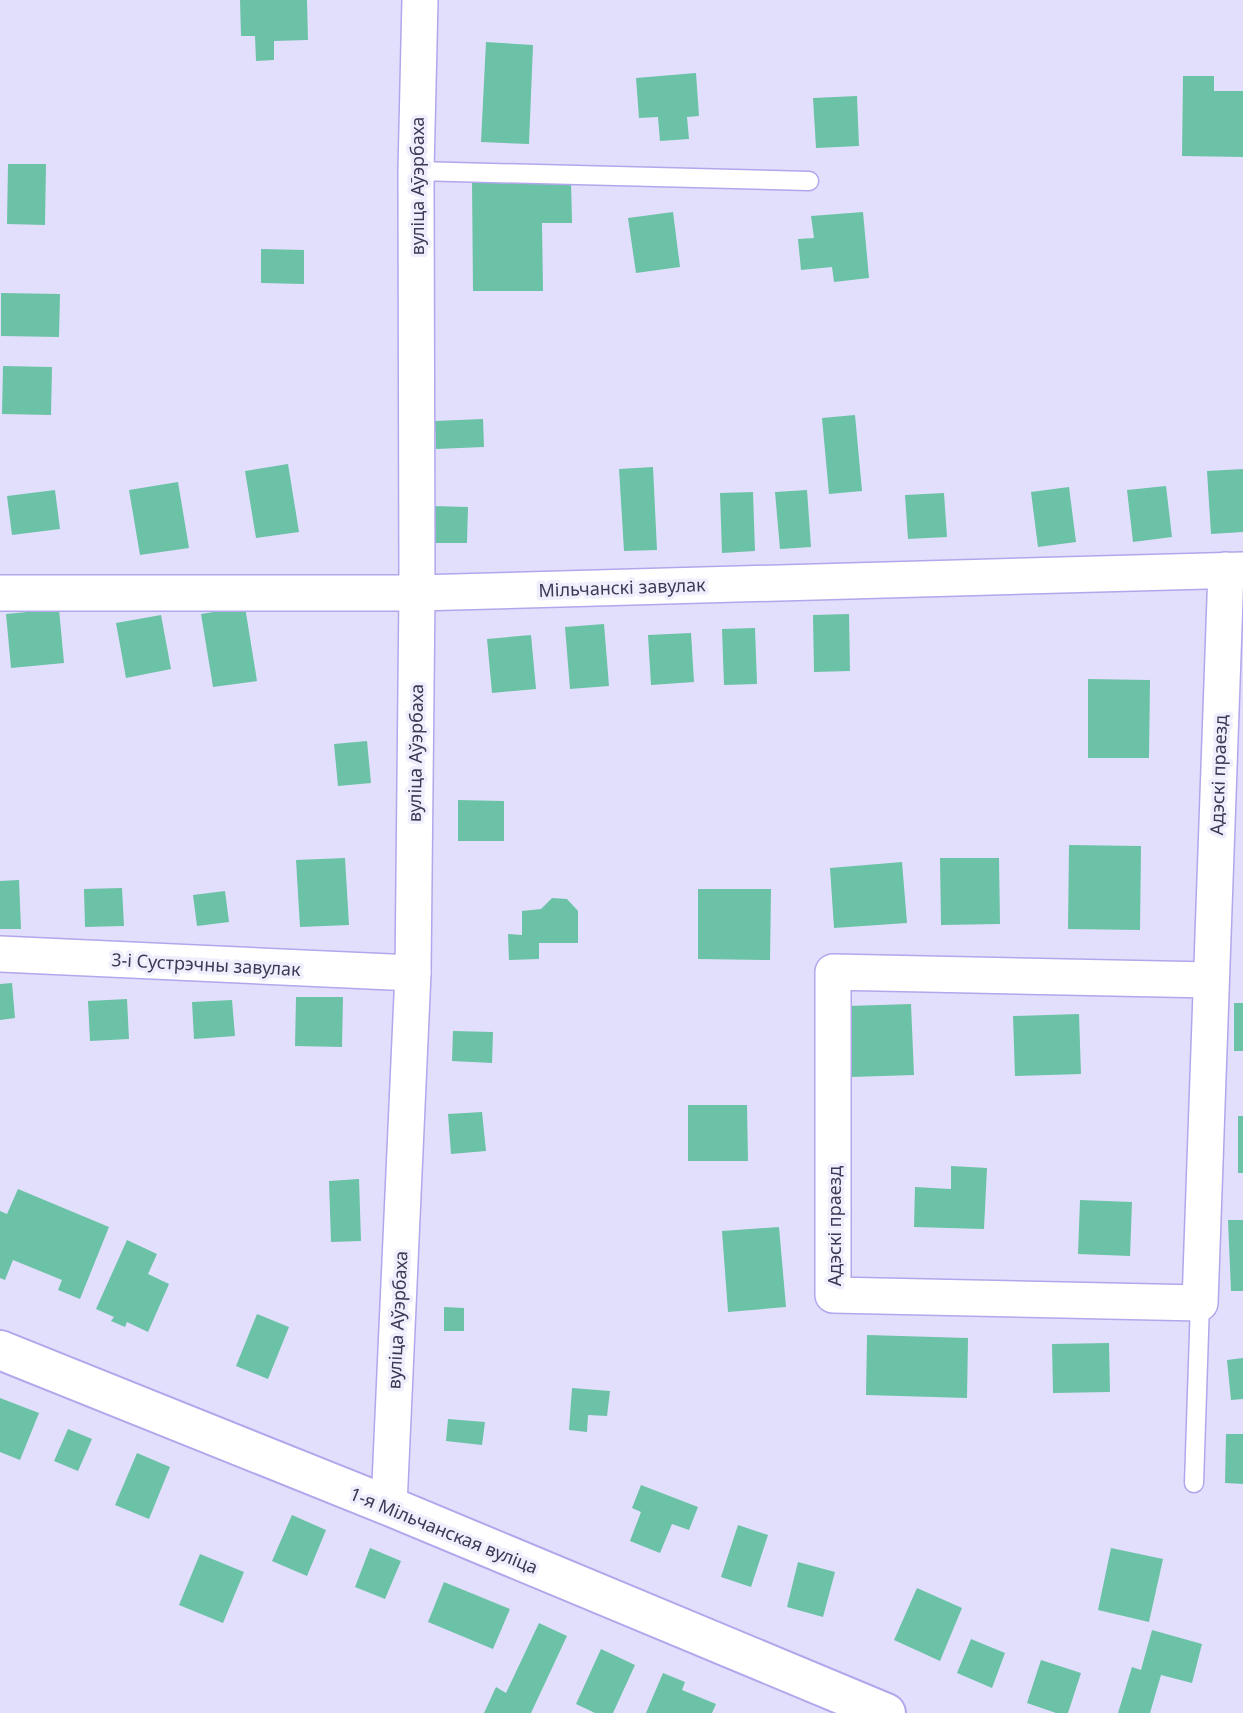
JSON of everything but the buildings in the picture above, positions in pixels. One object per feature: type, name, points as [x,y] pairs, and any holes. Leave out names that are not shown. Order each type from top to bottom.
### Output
[{"type":"street","name":"вуліца Аўэрбаха","points":[[389,1506],[413,973],[417,593],[416,171],[420,0]]},
{"type":"street","name":"Мільчанскі завулак","points":[[0,593],[417,593],[1235,570]]},
{"type":"street","name":"Адэскі праезд","points":[[1210,980],[833,972],[833,1295],[1199,1303],[1210,980],[1235,570]]},
{"type":"street","name":"3-і Сустрэчны завулак","points":[[0,954],[413,973]]},
{"type":"street","name":"1-я Мільчанская вуліца","points":[[0,1350],[389,1506],[886,1713]]},
{"type":"lane","points":[[416,171],[808,181]]},
{"type":"lane","points":[[1194,1483],[1199,1303]]}]
